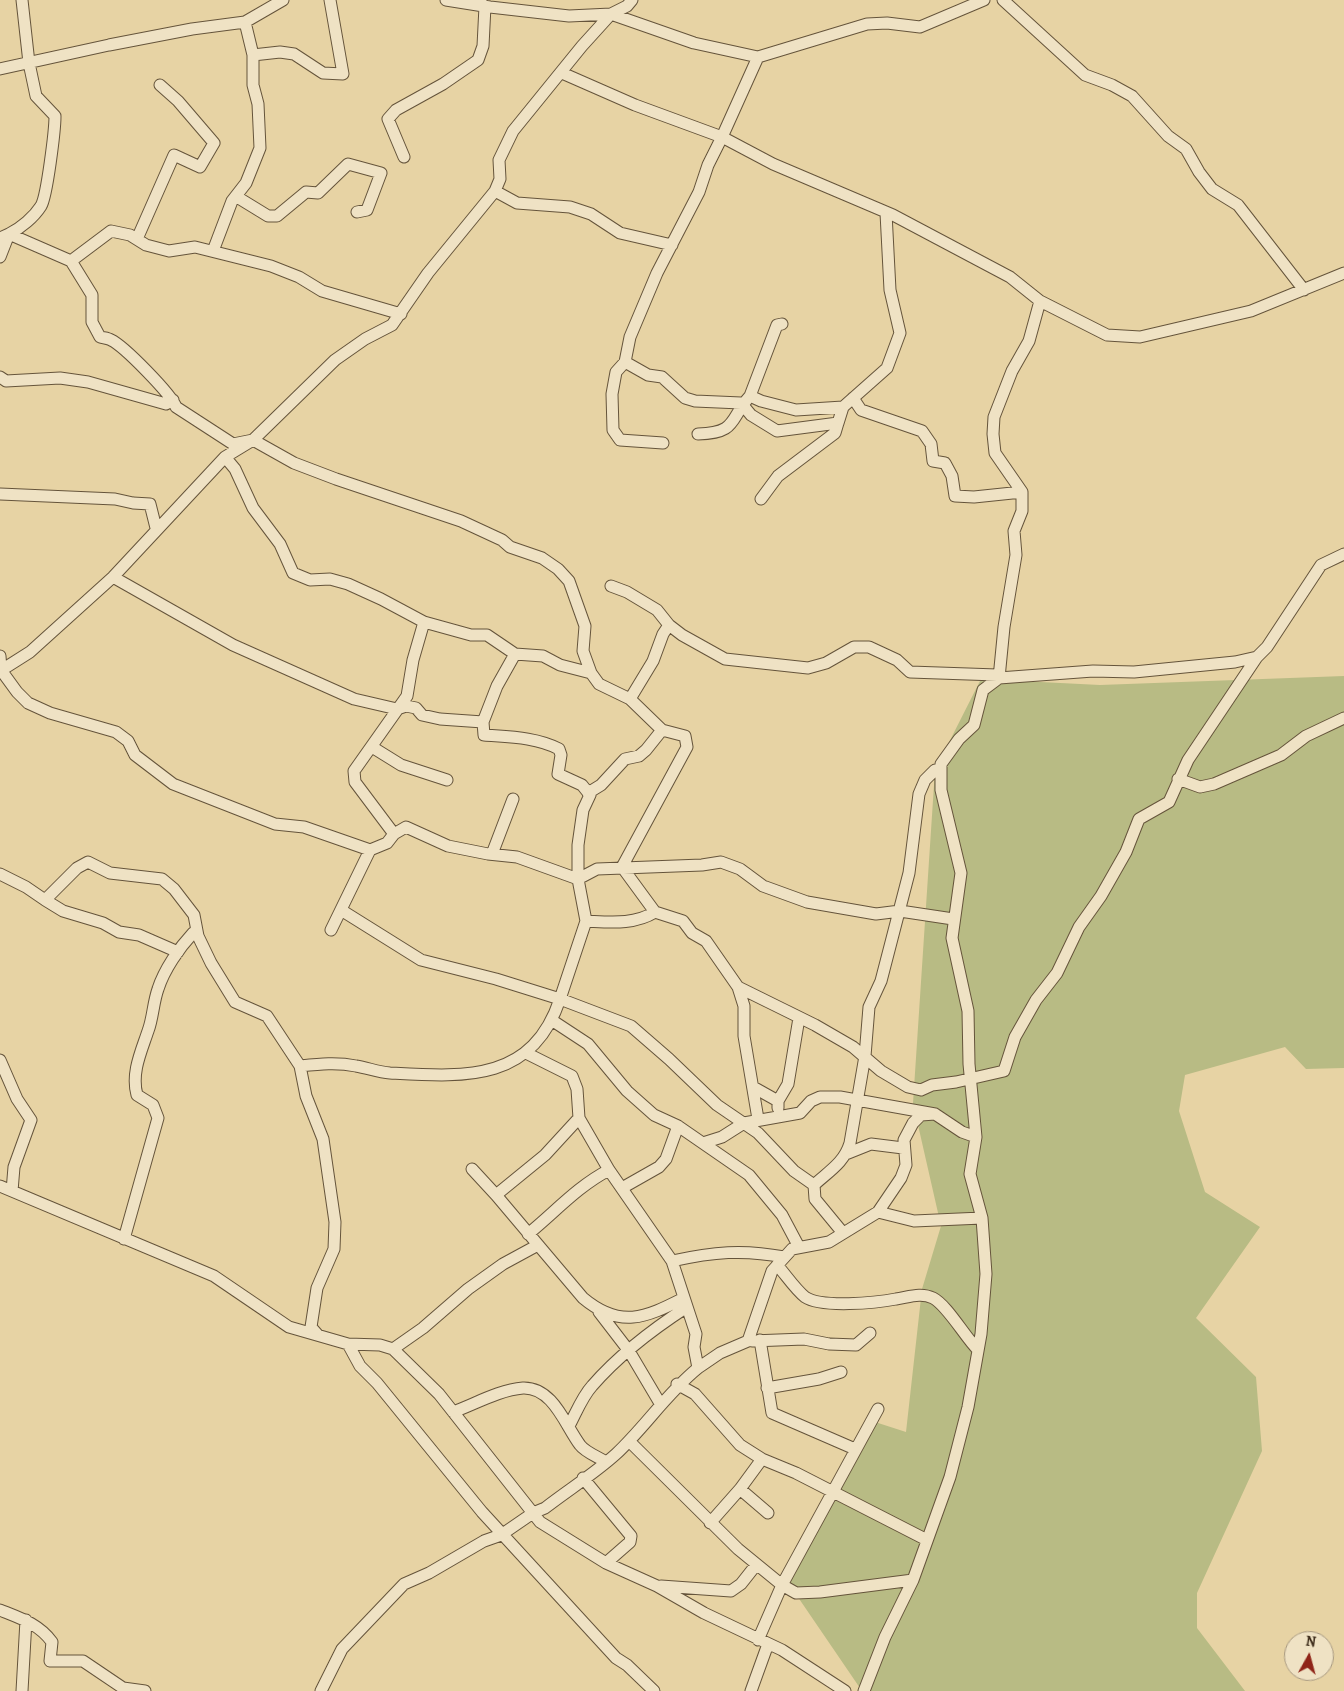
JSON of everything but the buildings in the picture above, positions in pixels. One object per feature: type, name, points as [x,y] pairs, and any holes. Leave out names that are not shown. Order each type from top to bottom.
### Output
[{"type":"street","points":[[5,236],[20,229],[42,205],[56,132],[55,116],[36,96],[29,63],[22,0]]},
{"type":"street","points":[[0,69],[118,43],[192,29],[245,22],[283,0]]},
{"type":"street","points":[[253,55],[280,52],[294,54],[323,73],[343,74],[330,0]]},
{"type":"street","points":[[446,0],[569,16],[611,14],[694,43],[758,57],[867,24],[887,23],[920,27],[984,0]]},
{"type":"street","points":[[473,0],[485,6]]},
{"type":"street","points":[[1,671],[30,652],[113,577],[156,528],[225,457],[253,440],[335,360],[365,339],[392,325],[428,273],[494,191],[500,179],[499,160],[513,131],[582,46],[611,14],[627,6],[632,0]]},
{"type":"street","points":[[1003,0],[1085,75],[1112,85],[1132,96],[1168,136],[1186,149],[1199,172],[1212,188],[1238,205],[1304,290]]},
{"type":"street","points":[[404,157],[388,119],[396,110],[443,84],[478,60],[483,46],[485,6]]},
{"type":"street","points":[[213,251],[232,201],[246,183],[260,148],[258,104],[253,85],[253,55],[245,22]]},
{"type":"street","points":[[662,443],[620,440],[613,430],[612,394],[616,372],[625,362],[630,337],[657,273],[699,192],[708,165],[758,57]]},
{"type":"street","points":[[562,73],[636,105],[722,137],[773,164],[824,184],[886,212],[1010,277],[1040,301],[1107,335],[1140,338],[1251,311],[1344,273]]},
{"type":"street","points":[[137,239],[174,155],[200,167],[214,143],[178,101],[160,84]]},
{"type":"street","points":[[237,197],[268,216],[277,216],[306,192],[318,193],[348,164],[381,173],[367,210],[356,212]]},
{"type":"street","points":[[494,191],[517,203],[570,208],[591,214],[620,233],[672,245]]},
{"type":"street","points":[[761,499],[778,476],[835,433],[843,407],[887,368],[900,333],[890,290],[886,212]]},
{"type":"street","points":[[71,261],[111,231],[130,235],[146,245],[169,251],[195,247],[271,266],[299,276],[322,291],[401,314]]},
{"type":"street","points":[[0,257],[5,236]]},
{"type":"street","points":[[5,236],[71,261],[92,295],[92,322],[100,337],[111,340],[126,350],[173,400],[176,406],[233,444],[253,440],[294,463],[461,521],[502,540],[510,547],[542,558],[558,569],[569,580],[577,609],[585,626],[583,651],[591,673],[600,684],[630,699],[662,730],[685,736],[686,747],[622,867]]},
{"type":"street","points":[[999,678],[1004,627],[1016,555],[1014,531],[1022,511],[1022,492],[995,453],[994,417],[1012,371],[1029,341],[1040,301]]},
{"type":"street","points":[[698,434],[724,430],[733,423],[746,400],[777,325],[782,324]]},
{"type":"street","points":[[625,362],[648,374],[662,377],[686,398],[695,401],[761,401],[796,410],[843,407]]},
{"type":"street","points":[[0,378],[6,381],[60,378],[88,382],[166,404],[173,400]]},
{"type":"street","points":[[853,398],[861,410],[922,431],[931,444],[933,461],[945,463],[952,476],[955,496],[974,497],[1022,492]]},
{"type":"street","points":[[746,400],[751,416],[777,431],[838,423]]},
{"type":"street","points":[[225,457],[235,469],[253,508],[280,544],[293,573],[310,580],[330,579],[348,584],[382,599],[424,622],[471,635],[487,635],[515,654],[543,656],[560,665],[591,673]]},
{"type":"street","points":[[0,494],[115,499],[133,504],[150,504],[156,528]]},
{"type":"street","points":[[738,987],[816,1025],[865,1056],[881,1072],[908,1087],[921,1090],[932,1085],[956,1082],[970,1077],[1004,1071],[1015,1037],[1036,1000],[1057,973],[1079,927],[1102,896],[1126,852],[1139,819],[1168,802],[1178,779],[1204,734],[1257,656],[1267,647],[1321,565],[1344,554]]},
{"type":"street","points":[[113,577],[233,645],[354,699],[397,709],[406,706],[416,708],[422,715],[440,719],[483,722]]},
{"type":"street","points":[[611,586],[627,592],[657,610],[669,625],[725,659],[808,668],[826,663],[854,647],[869,647],[897,660],[910,672],[997,675],[999,678]]},
{"type":"street","points":[[394,834],[355,782],[354,771],[407,696],[413,660],[424,622]]},
{"type":"street","points":[[630,699],[653,661],[669,625]]},
{"type":"street","points":[[300,1066],[328,1063],[391,1073],[477,1072],[502,1068],[526,1053],[553,1021],[586,921],[578,879],[579,838],[583,810],[590,796],[582,785],[558,774],[561,755],[558,749],[546,742],[484,735],[483,722],[497,686],[515,654]]},
{"type":"street","points":[[0,656],[1,671],[28,703],[50,713],[116,732],[128,741],[136,755],[173,784],[275,824],[304,827],[370,850],[387,843],[394,834],[406,827],[448,846],[517,857],[578,879],[597,869],[702,865],[721,862],[740,869],[763,886],[807,902],[876,914],[900,910],[953,919]]},
{"type":"street","points":[[864,1691],[886,1637],[913,1580],[950,1477],[968,1407],[978,1350],[986,1274],[982,1218],[970,1174],[976,1137],[970,1077],[968,1011],[952,938],[953,919],[961,872],[940,790],[941,764],[959,739],[974,725],[983,690],[999,678],[1093,671],[1134,672],[1235,662],[1257,656]]},
{"type":"street","points":[[1178,779],[1200,787],[1214,784],[1281,755],[1306,736],[1344,718]]},
{"type":"street","points":[[588,793],[600,785],[625,760],[639,756],[662,730]]},
{"type":"street","points":[[372,747],[401,765],[447,780]]},
{"type":"street","points":[[814,1185],[836,1167],[846,1154],[865,1056],[869,1007],[881,981],[909,873],[919,794],[925,780],[935,770]]},
{"type":"street","points":[[492,854],[513,799]]},
{"type":"street","points":[[332,930],[370,850]]},
{"type":"street","points":[[45,900],[77,868],[88,862],[110,873],[162,879],[182,896],[194,914],[198,936],[211,963],[235,1002],[267,1016],[300,1066],[306,1096],[323,1140],[335,1222],[334,1249],[317,1288],[313,1309],[312,1327],[318,1335]]},
{"type":"street","points":[[622,867],[655,912],[683,921],[692,933],[706,941],[738,987],[744,1006],[744,1036],[758,1119]]},
{"type":"street","points":[[0,874],[63,911],[103,923],[119,932],[139,935],[178,952]]},
{"type":"street","points":[[341,910],[421,960],[496,979],[560,999],[630,1026],[670,1059],[717,1105],[773,1146],[794,1171],[814,1185]]},
{"type":"street","points":[[586,921],[616,923],[632,921],[655,912]]},
{"type":"street","points":[[124,1239],[158,1118],[153,1106],[137,1095],[134,1081],[142,1047],[152,1018],[157,990],[178,952],[193,934],[198,936]]},
{"type":"street","points":[[779,1117],[778,1101],[788,1084],[799,1018]]},
{"type":"street","points":[[553,1021],[588,1044],[626,1091],[654,1115],[678,1126],[749,1175],[782,1215],[798,1247]]},
{"type":"street","points":[[526,1053],[572,1076],[577,1089],[579,1118],[609,1170],[672,1262],[696,1334],[694,1347],[698,1368]]},
{"type":"street","points":[[1,1062],[17,1099],[31,1120],[14,1167],[12,1191]]},
{"type":"street","points":[[753,1087],[778,1101]]},
{"type":"street","points":[[703,1143],[722,1137],[744,1123],[800,1113],[811,1101],[820,1097],[840,1097],[935,1114],[962,1132],[976,1137]]},
{"type":"street","points":[[855,1449],[772,1413],[754,1341],[772,1271],[792,1249],[829,1242],[878,1212],[906,1165],[903,1148],[904,1140],[913,1123],[921,1115],[935,1114]]},
{"type":"street","points":[[496,1195],[545,1155],[579,1118]]},
{"type":"street","points":[[622,1188],[659,1167],[666,1159],[678,1126]]},
{"type":"street","points":[[846,1154],[871,1144],[903,1148]]},
{"type":"street","points":[[472,1169],[582,1298],[599,1312],[629,1351],[661,1405]]},
{"type":"street","points":[[528,1234],[570,1200],[576,1191],[609,1170]]},
{"type":"street","points":[[814,1185],[815,1199],[844,1234]]},
{"type":"street","points":[[0,1186],[214,1276],[289,1327],[348,1344],[380,1345],[393,1349],[453,1412],[540,1522],[606,1563],[657,1586],[704,1613],[782,1650],[844,1691]]},
{"type":"street","points":[[878,1212],[914,1220],[982,1218]]},
{"type":"street","points":[[393,1349],[423,1328],[468,1290],[504,1264],[538,1245]]},
{"type":"street","points":[[672,1262],[704,1254],[756,1251],[781,1261],[806,1297],[817,1301],[854,1304],[884,1302],[920,1295],[931,1297],[940,1302],[965,1338],[978,1350]]},
{"type":"street","points":[[599,1312],[618,1316],[640,1317],[686,1303]]},
{"type":"street","points":[[569,1426],[591,1387],[629,1351],[686,1303]]},
{"type":"street","points":[[321,1691],[333,1662],[342,1649],[404,1584],[429,1573],[484,1541],[501,1535],[532,1513],[545,1508],[606,1462],[629,1441],[677,1384],[720,1353],[754,1341],[804,1339],[829,1344],[856,1345],[870,1333]]},
{"type":"street","points":[[348,1344],[360,1366],[377,1383],[501,1535],[616,1658],[627,1665],[654,1691]]},
{"type":"street","points":[[767,1388],[819,1379],[841,1372]]},
{"type":"street","points":[[677,1384],[695,1394],[740,1445],[762,1459],[796,1473],[830,1493],[927,1540]]},
{"type":"street","points":[[453,1412],[504,1392],[524,1388],[545,1394],[569,1426],[581,1447],[606,1462]]},
{"type":"street","points":[[751,1691],[763,1642],[782,1585],[830,1493],[878,1409]]},
{"type":"street","points":[[629,1441],[710,1523],[756,1566],[796,1593],[820,1592],[913,1580]]},
{"type":"street","points":[[710,1523],[762,1459]]},
{"type":"street","points":[[583,1478],[631,1536],[630,1542],[606,1563]]},
{"type":"street","points":[[740,1488],[768,1513]]},
{"type":"street","points":[[657,1586],[731,1591],[741,1584],[756,1566]]},
{"type":"street","points":[[0,1610],[26,1620],[44,1631],[52,1642],[50,1661],[83,1661],[123,1688],[145,1691]]},
{"type":"street","points":[[22,1691],[26,1620]]},
{"type":"green space","points":[[1344,676],[1344,1068],[1306,1069],[1285,1047],[1185,1075],[1179,1111],[1205,1192],[1260,1227],[1196,1318],[1256,1377],[1262,1451],[1197,1593],[1197,1628],[1245,1691],[862,1691],[789,1584],[875,1422],[906,1432],[922,1289],[941,1226],[913,1103],[935,770],[981,679],[1100,685]]}]
